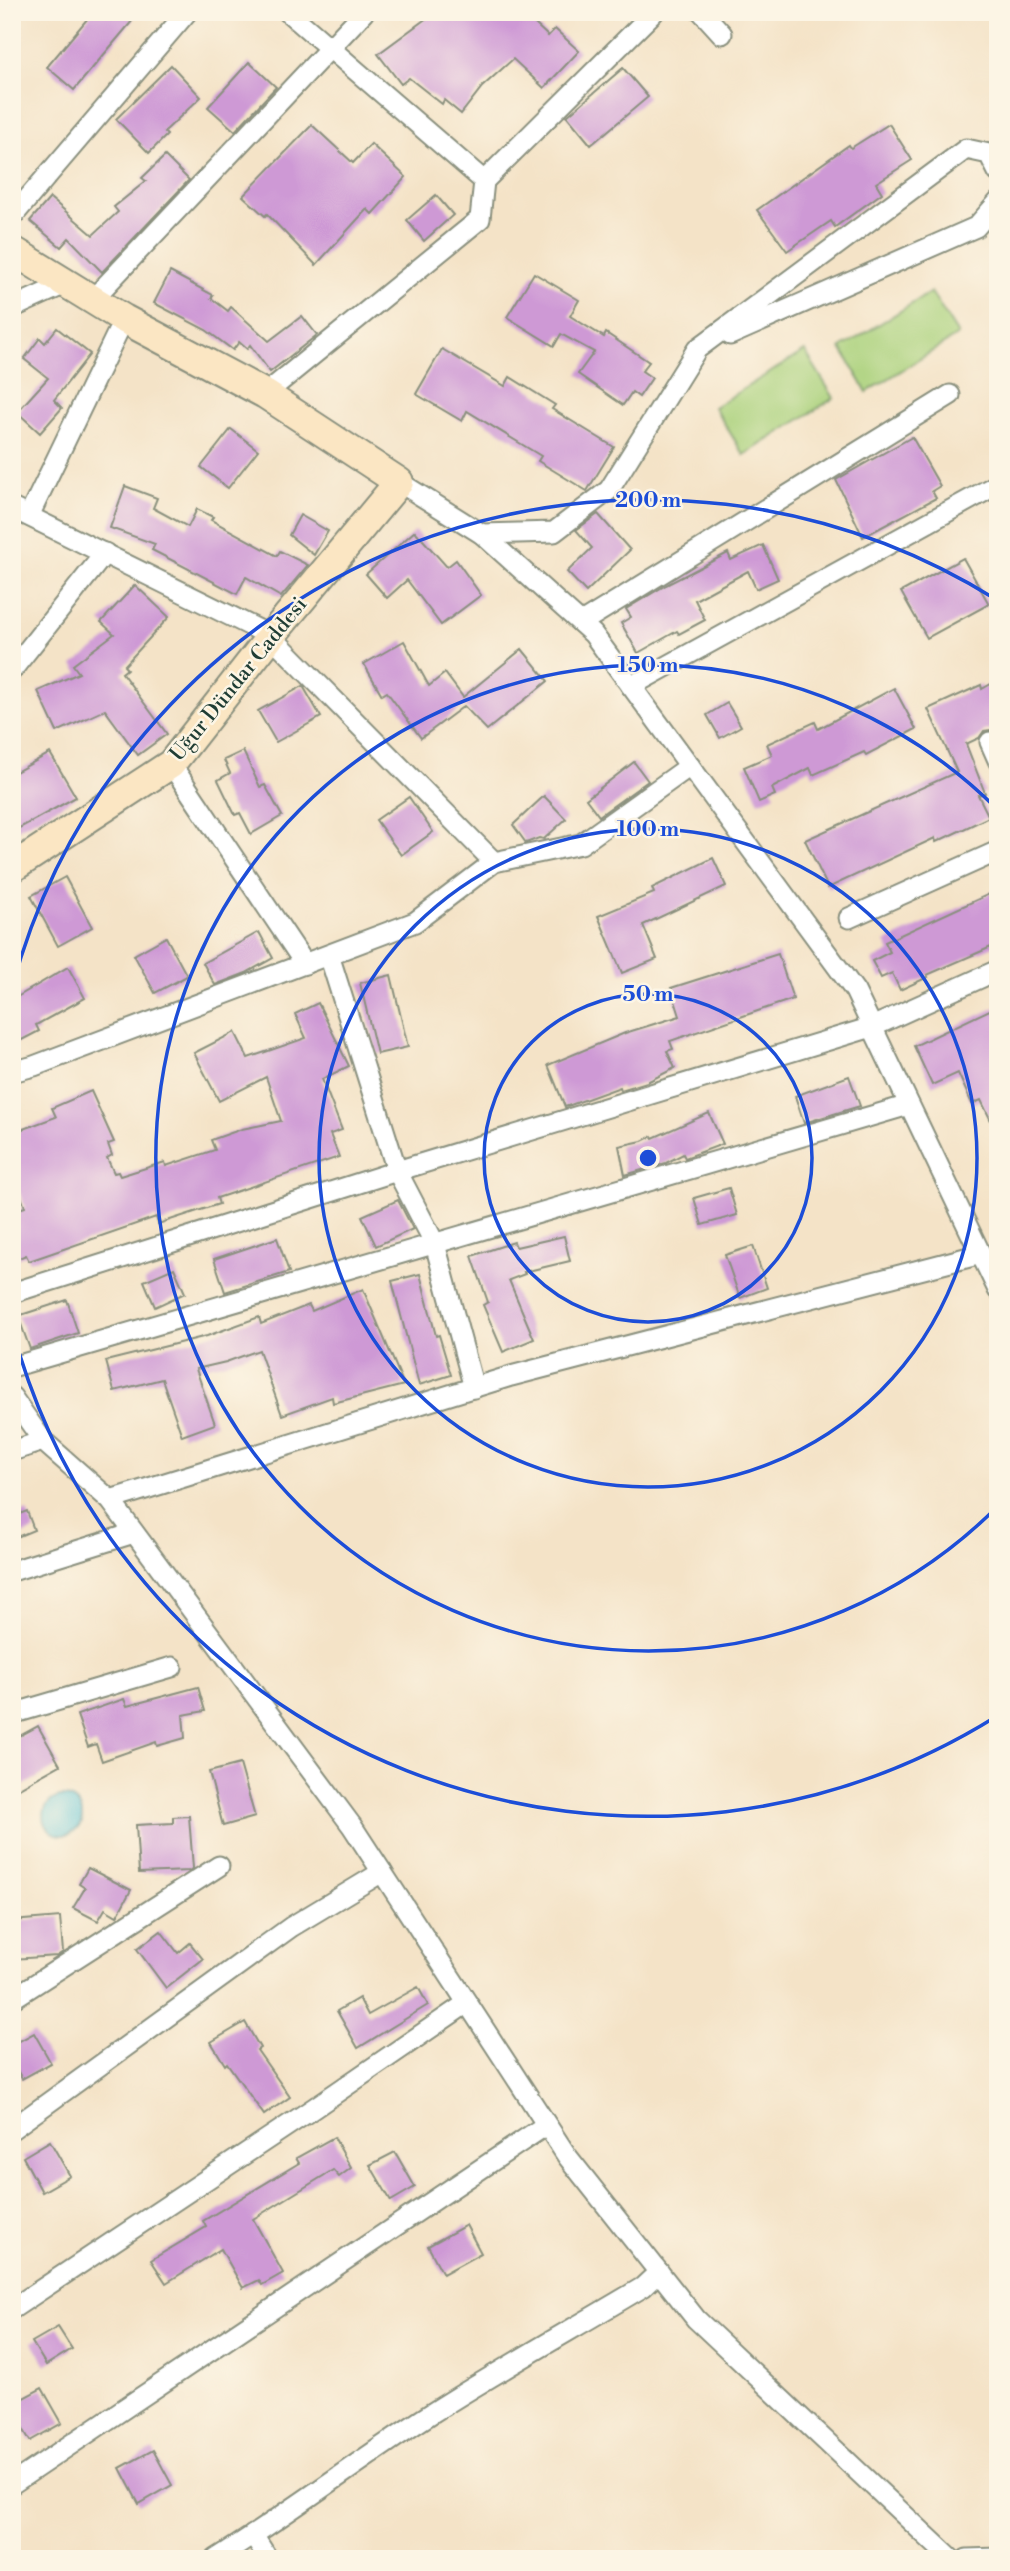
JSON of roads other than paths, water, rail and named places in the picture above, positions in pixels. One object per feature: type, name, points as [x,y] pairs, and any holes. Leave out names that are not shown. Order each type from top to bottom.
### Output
[{"type":"street","points":[[12,217],[187,12]]},
{"type":"street","points":[[288,12],[332,47],[484,181]]},
{"type":"street","points":[[93,299],[365,12]]},
{"type":"street","points":[[265,394],[480,219],[484,181],[654,12]]},
{"type":"street","points":[[702,12],[722,34]]},
{"type":"street","points":[[482,534],[554,532],[610,490],[697,349],[966,149],[989,154],[998,172]]},
{"type":"street","points":[[697,349],[976,227],[998,202]]},
{"type":"street","points":[[12,250],[124,319],[265,394],[482,534],[593,634],[855,991],[998,1290]]},
{"type":"street","points":[[12,308],[65,285]]},
{"type":"street","points":[[124,319],[21,512],[271,636],[494,862]]},
{"type":"street","points":[[581,623],[950,395]]},
{"type":"street","name":"Uğur Dündar Caddesi","points":[[12,868],[171,764],[271,636],[399,482]]},
{"type":"street","points":[[631,686],[998,484]]},
{"type":"street","points":[[12,670],[105,553]]},
{"type":"street","points":[[171,764],[305,964]]},
{"type":"street","points":[[12,1072],[415,922],[494,862],[581,844],[690,766]]},
{"type":"street","points":[[849,918],[998,851]]},
{"type":"street","points":[[329,955],[397,1171],[435,1244],[474,1388]]},
{"type":"street","points":[[12,1293],[397,1171],[872,1027],[998,970]]},
{"type":"street","points":[[12,1367],[909,1105]]},
{"type":"street","points":[[110,1500],[474,1388],[981,1254]]},
{"type":"street","points":[[12,1397],[43,1441],[110,1500],[352,1826],[567,2156],[696,2319],[951,2559]]},
{"type":"street","points":[[12,1451],[43,1441]]},
{"type":"street","points":[[12,1571],[134,1533]]},
{"type":"street","points":[[12,1714],[172,1667]]},
{"type":"street","points":[[12,1999],[219,1866]]},
{"type":"street","points":[[12,2129],[291,1927],[382,1872]]},
{"type":"street","points":[[12,2309],[467,2003]]},
{"type":"street","points":[[12,2484],[546,2125]]},
{"type":"street","points":[[216,2559],[281,2518],[342,2472],[424,2418],[643,2287],[659,2272]]},
{"type":"street","points":[[253,2535],[268,2559]]},
{"type":"street","points":[[967,2559],[998,2558]]},
{"type":"water","points":[[63,1797],[77,1802],[82,1816],[77,1830],[63,1835],[49,1830],[44,1816],[49,1802]]}]
